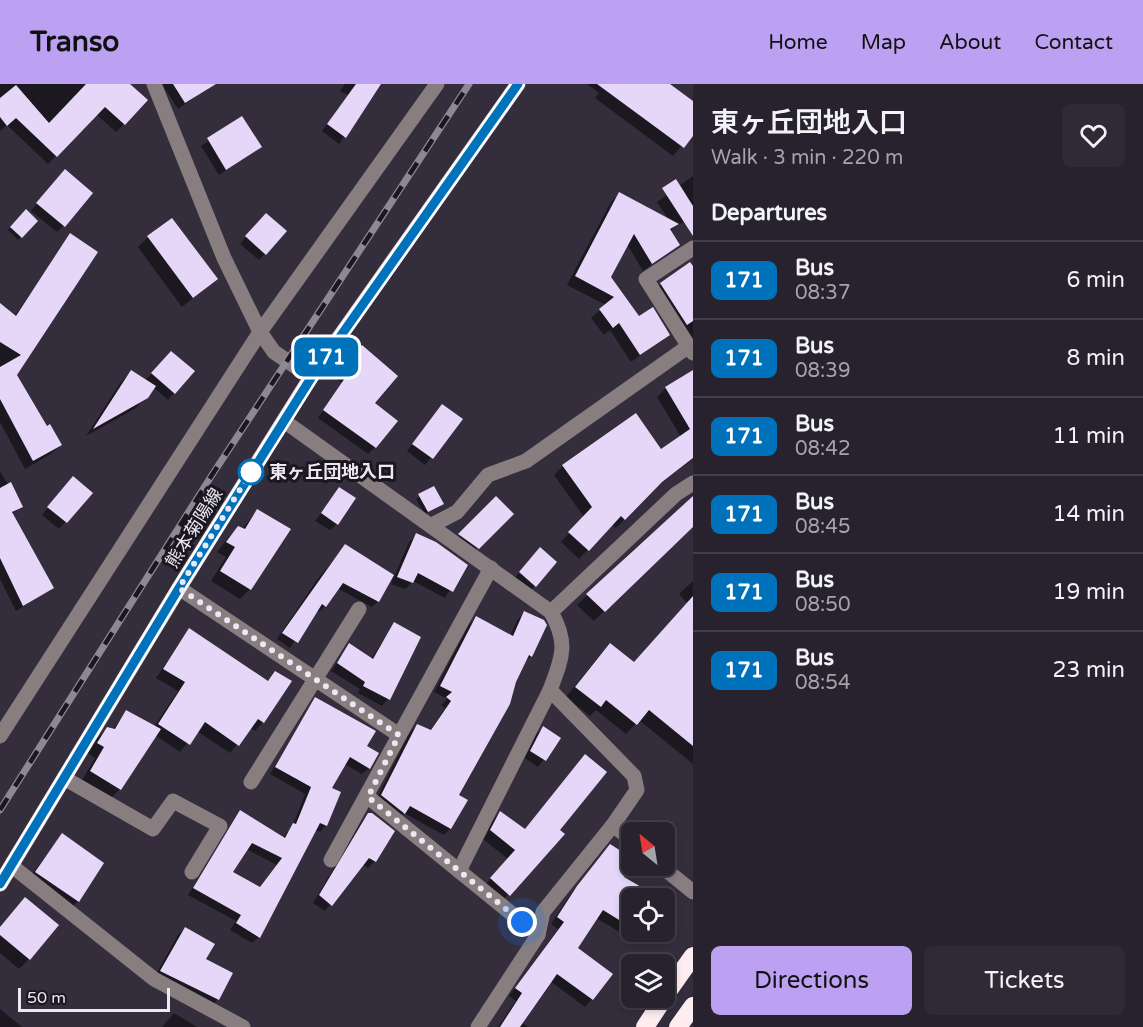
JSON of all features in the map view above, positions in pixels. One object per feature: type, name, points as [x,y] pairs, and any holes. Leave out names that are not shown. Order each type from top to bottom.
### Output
[{"type":"highway","points":[[675,981],[693,956]]},
{"type":"highway","points":[[678,1027],[693,1006]]},
{"type":"highway","points":[[645,1027],[657,1008]]},
{"type":"main road","name":"熊本菊陽線","points":[[0,884],[179,588],[311,378],[518,84]]},
{"type":"street","points":[[154,84],[224,258],[260,332],[273,352],[311,378]]},
{"type":"street","points":[[0,736],[260,332],[437,84]]},
{"type":"street","points":[[432,525],[457,512],[488,475],[526,461],[691,349],[646,279],[693,248]]},
{"type":"street","points":[[284,421],[551,612],[564,642],[561,659],[550,690],[459,871]]},
{"type":"street","points":[[551,612],[676,494],[693,483]]},
{"type":"street","points":[[331,860],[368,797],[399,735],[491,568]]},
{"type":"street","points":[[179,588],[399,735]]},
{"type":"street","points":[[251,782],[360,609]]},
{"type":"street","points":[[478,1027],[538,935],[543,912],[613,825],[637,790],[634,776],[550,690]]},
{"type":"street","points":[[64,778],[153,829],[173,801],[220,825],[192,872]]},
{"type":"street","points":[[368,797],[538,935]]},
{"type":"street","points":[[613,825],[621,831]]},
{"type":"street","points":[[12,866],[154,980],[243,1027]]},
{"type":"street","points":[[673,876],[693,892]]},
{"type":"building","points":[[86,84],[130,84],[148,100],[125,125],[105,107],[57,157],[16,118],[7,126],[0,117],[0,98],[16,85],[49,123]]},
{"type":"building","points":[[173,84],[216,84],[185,103]]},
{"type":"building","points":[[356,84],[381,84],[346,138],[327,124]]},
{"type":"building","points":[[597,84],[670,84],[693,101],[693,136],[684,148]]},
{"type":"building","points":[[242,116],[262,147],[226,170],[207,138]]},
{"type":"building","points":[[65,169],[93,193],[65,227],[36,203]]},
{"type":"building","points":[[676,179],[693,206],[693,236],[662,188]]},
{"type":"building","points":[[619,192],[679,224],[670,229],[680,245],[652,264],[634,234],[611,277],[639,316],[653,307],[670,335],[640,355],[619,323],[613,328],[599,309],[614,297],[575,276]]},
{"type":"building","points":[[26,209],[38,221],[22,238],[10,227]]},
{"type":"building","points":[[266,213],[287,231],[266,255],[245,236]]},
{"type":"building","points":[[172,218],[218,279],[193,298],[147,236]]},
{"type":"building","points":[[70,233],[98,252],[17,375],[47,426],[50,424],[62,445],[33,461],[0,399],[0,367],[21,355],[0,342],[0,303],[16,316]]},
{"type":"building","points":[[690,262],[693,266],[693,321],[687,325],[660,283]]},
{"type":"building","points":[[362,345],[398,376],[375,403],[398,421],[376,448],[323,410],[347,375],[341,370]]},
{"type":"building","points":[[171,351],[195,371],[175,394],[151,373]]},
{"type":"building","points":[[131,370],[156,386],[148,398],[93,429]]},
{"type":"building","points":[[693,370],[693,458],[662,482],[625,520],[621,516],[589,551],[568,532],[592,507],[562,465],[636,413],[661,449],[690,429],[665,387]]},
{"type":"building","points":[[442,404],[463,419],[433,459],[412,444]]},
{"type":"building","points":[[73,476],[93,493],[67,523],[47,507]]},
{"type":"building","points":[[11,482],[23,507],[12,512],[54,588],[23,606],[0,558],[0,488]]},
{"type":"building","points":[[434,486],[444,504],[428,512],[418,494]]},
{"type":"building","points":[[339,487],[356,498],[338,525],[321,513]]},
{"type":"building","points":[[496,496],[514,514],[479,549],[458,534]]},
{"type":"building","points":[[693,496],[693,527],[605,612],[586,594]]},
{"type":"building","points":[[257,509],[291,529],[251,590],[220,571],[235,547],[226,542],[238,526],[245,529]]},
{"type":"building","points":[[416,533],[436,542],[468,565],[453,592],[418,573],[413,583],[397,577]]},
{"type":"building","points":[[345,544],[394,575],[379,602],[343,583],[326,607],[322,604],[298,643],[282,633]]},
{"type":"building","points":[[540,547],[557,562],[536,587],[519,572]]},
{"type":"building","points":[[693,596],[693,746],[649,710],[637,725],[606,700],[601,707],[575,687],[610,643],[634,662]]},
{"type":"building","points":[[524,611],[544,620],[547,625],[532,657],[529,655],[516,682],[510,704],[459,795],[468,800],[451,829],[410,806],[405,814],[381,795],[417,724],[431,730],[451,701],[446,697],[452,692],[440,686],[476,616],[513,636]]},
{"type":"building","points":[[394,622],[421,637],[390,700],[363,686],[365,682],[337,663],[349,643],[373,659]]},
{"type":"building","points":[[189,628],[268,681],[275,671],[292,681],[264,723],[258,719],[239,746],[205,722],[190,745],[158,724],[185,682],[163,669]]},
{"type":"building","points":[[315,697],[376,731],[367,746],[379,753],[370,769],[350,757],[332,788],[341,792],[327,826],[320,823],[260,938],[236,923],[241,915],[193,888],[240,810],[285,838],[293,823],[296,824],[311,787],[275,767]],"holes":[[[252,843],[282,858],[260,887],[233,872]]]},
{"type":"building","points":[[126,710],[161,729],[121,790],[90,771],[104,747],[97,743],[107,727],[115,729]]},
{"type":"building","points":[[543,726],[561,738],[546,761],[530,751]]},
{"type":"building","points":[[585,754],[607,772],[560,830],[565,834],[510,896],[490,878],[515,850],[490,830],[500,811],[525,829]]},
{"type":"building","points":[[368,813],[372,813],[395,831],[376,862],[369,858],[332,906],[319,895]]},
{"type":"building","points":[[62,833],[104,863],[79,902],[35,872]]},
{"type":"building","points":[[610,844],[621,851],[621,876],[643,888],[621,888],[621,921],[603,910],[578,948],[613,974],[593,1000],[557,974],[520,1027],[500,1027],[522,993],[515,988],[564,922],[557,917],[577,886]]},
{"type":"building","points":[[25,897],[59,925],[30,960],[0,935],[0,927]]},
{"type":"building","points":[[185,927],[215,944],[206,959],[233,973],[219,1000],[160,971]]},
{"type":"railway","points":[[0,810],[212,475],[469,84]]},
{"type":"bus line","name":"171","points":[[0,884],[179,588],[311,378],[518,84]]},
{"type":"place","name":"東ヶ丘団地入口","points":[[251,472]]},
{"type":"route","points":[[251,472],[179,588],[399,735],[368,797],[522,922]]}]
